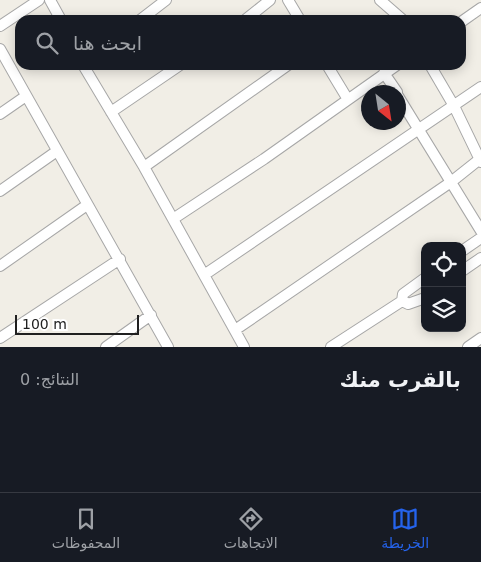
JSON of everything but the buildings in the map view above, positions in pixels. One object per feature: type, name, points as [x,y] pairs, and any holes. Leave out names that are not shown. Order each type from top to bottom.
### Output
[{"type":"street","points":[[16,15],[39,0]]},
{"type":"street","points":[[50,0],[58,15]]},
{"type":"street","points":[[146,15],[166,0]]},
{"type":"street","points":[[251,15],[270,0]]},
{"type":"street","points":[[288,0],[297,15]]},
{"type":"street","points":[[381,0],[398,15]]},
{"type":"street","points":[[466,18],[481,8]]},
{"type":"street","points":[[0,26],[15,16]]},
{"type":"street","points":[[0,50],[87,205],[152,315],[168,347]]},
{"type":"street","points":[[86,70],[144,167],[244,347]]},
{"type":"street","points":[[111,112],[173,70]]},
{"type":"street","points":[[144,167],[281,70]]},
{"type":"street","points":[[330,70],[347,98]]},
{"type":"street","points":[[173,219],[264,159],[347,98],[389,70]]},
{"type":"street","points":[[235,330],[451,182],[480,160],[454,106],[433,70]]},
{"type":"street","points":[[384,73],[392,85]]},
{"type":"street","points":[[204,275],[481,87]]},
{"type":"street","points":[[0,114],[26,96]]},
{"type":"street","points":[[406,107],[481,231]]},
{"type":"street","points":[[0,191],[57,151]]},
{"type":"street","points":[[0,266],[87,205]]},
{"type":"street","points":[[466,248],[481,238]]},
{"type":"street","points":[[466,269],[481,258]]},
{"type":"street","points":[[0,338],[120,259]]},
{"type":"street","points":[[331,347],[402,301],[404,294],[421,281]]},
{"type":"street","points":[[402,301],[408,304],[421,299]]},
{"type":"street","points":[[106,347],[152,315]]},
{"type":"street","points":[[468,347],[481,338]]}]
